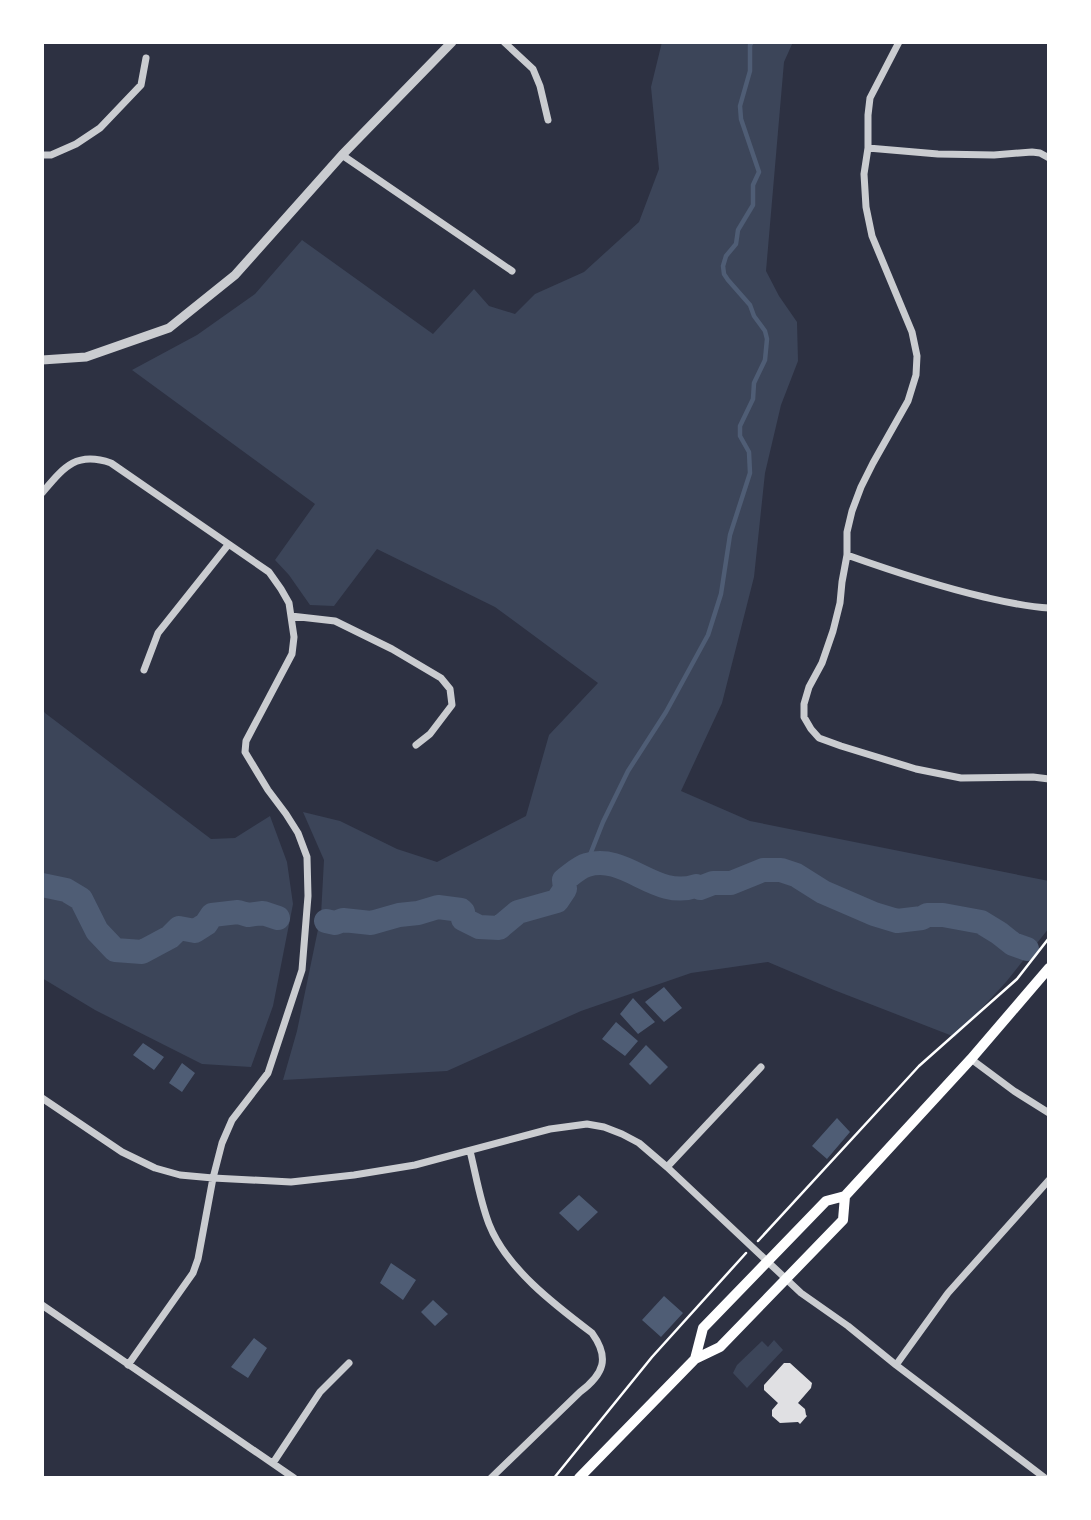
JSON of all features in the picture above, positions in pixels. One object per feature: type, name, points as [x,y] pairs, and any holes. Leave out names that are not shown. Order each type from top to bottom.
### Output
[{"type":"main road","points":[[695,1359],[703,1328],[826,1201],[845,1196],[971,1059],[1049,968]]},
{"type":"main road","points":[[579,1478],[695,1359],[720,1348],[843,1220],[845,1196]]},
{"type":"street","points":[[42,360],[86,357],[169,328],[235,275],[342,155],[452,42]]},
{"type":"street","points":[[504,42],[533,69],[548,120]]},
{"type":"street","points":[[899,42],[870,98],[864,174],[866,207],[872,236],[912,332],[917,356],[916,375],[908,401],[861,487],[852,511],[840,604],[822,663],[809,687],[804,704],[804,717],[820,738],[894,763],[961,778],[1049,779]]},
{"type":"street","points":[[42,155],[51,155],[76,144],[100,128],[141,85],[146,58]]},
{"type":"street","points":[[868,148],[938,154],[994,155],[1032,152],[1049,158]]},
{"type":"street","points":[[342,155],[512,271]]},
{"type":"street","points":[[42,492],[72,462],[97,458],[111,463],[269,572],[289,603],[294,636],[292,654],[246,741],[244,752],[298,833],[307,856],[308,896],[302,970],[268,1073],[232,1120],[222,1143],[193,1273],[128,1365]]},
{"type":"street","points":[[144,670],[158,633],[228,545]]},
{"type":"street","points":[[847,555],[912,578],[963,592],[1027,607],[1049,608]]},
{"type":"street","points":[[291,616],[335,621],[392,649],[441,678],[450,689],[452,705],[443,720],[416,745]]},
{"type":"street","points":[[971,1059],[1049,1113]]},
{"type":"street","points":[[667,1167],[761,1067]]},
{"type":"street","points":[[42,1098],[122,1152],[155,1168],[180,1175],[213,1178],[291,1182],[355,1175],[403,1167],[550,1129],[587,1124],[604,1127],[639,1143],[801,1293],[1045,1478]]},
{"type":"street","points":[[470,1151],[486,1215],[501,1249],[537,1288],[592,1333],[603,1355],[601,1372],[593,1382],[491,1478]]},
{"type":"street","points":[[896,1365],[948,1293],[1049,1180]]},
{"type":"street","points":[[42,1305],[294,1478]]},
{"type":"street","points":[[273,1463],[320,1392],[349,1363]]},
{"type":"path","points":[[765,1234],[919,1066],[1017,979],[1049,938]]},
{"type":"path","points":[[554,1478],[652,1357],[736,1264]]},
{"type":"shaded area","points":[[662,42],[793,42],[784,62],[766,271],[797,322],[798,361],[781,405],[765,473],[754,577],[722,703],[681,791],[750,821],[1049,881],[1049,928],[1006,982],[955,1037],[768,962],[691,973],[581,1011],[447,1071],[283,1080],[297,1031],[321,915],[324,860],[303,812],[340,821],[397,849],[437,862],[526,816],[549,735],[598,683],[495,607],[377,549],[334,606],[310,605],[275,560],[315,504],[132,370],[197,335],[255,294],[302,240],[433,334],[474,289],[489,306],[515,314],[535,294],[584,272],[639,222],[659,169],[651,87]]},
{"type":"shaded area","points":[[42,708],[45,713],[211,839],[235,838],[270,816],[287,862],[293,904],[273,1006],[251,1067],[202,1064],[95,1010],[42,978]]},
{"type":"shaded area","points":[[664,987],[682,1008],[664,1022],[645,1002]]},
{"type":"shaded area","points":[[633,998],[655,1022],[638,1034],[620,1014]]},
{"type":"shaded area","points":[[616,1022],[638,1041],[625,1056],[602,1039]]},
{"type":"shaded area","points":[[143,1043],[164,1057],[154,1070],[133,1055]]},
{"type":"shaded area","points":[[646,1045],[668,1067],[650,1085],[629,1064]]},
{"type":"shaded area","points":[[182,1063],[195,1073],[182,1092],[169,1083]]},
{"type":"shaded area","points":[[837,1118],[850,1132],[827,1159],[812,1146]]},
{"type":"shaded area","points":[[579,1195],[598,1212],[578,1231],[559,1213]]},
{"type":"shaded area","points":[[391,1263],[416,1280],[403,1300],[380,1283]]},
{"type":"shaded area","points":[[664,1296],[683,1313],[661,1337],[642,1320]]},
{"type":"shaded area","points":[[433,1300],[448,1314],[435,1326],[421,1312]]},
{"type":"shaded area","points":[[254,1338],[267,1348],[248,1378],[231,1367]]},
{"type":"shaded area","points":[[774,1340],[783,1350],[747,1388],[733,1373],[737,1365],[762,1341],[768,1347]]},
{"type":"building","points":[[784,1363],[790,1363],[812,1383],[798,1403],[805,1409],[807,1416],[800,1424],[780,1423],[772,1416],[772,1410],[778,1403],[764,1390],[764,1385]]},
{"type":"waterway","points":[[586,865],[628,771],[666,712],[708,635],[721,594],[730,535],[750,473],[749,452],[740,436],[740,426],[753,399],[754,383],[765,360],[767,339],[750,305],[724,274],[723,266],[726,256],[736,244],[738,230],[753,205],[753,185],[759,172],[741,119],[740,106],[750,71],[752,42]]},
{"type":"waterway","points":[[326,921],[371,923],[438,907],[461,910],[463,919],[479,927],[499,928],[518,912],[557,901],[565,889],[564,880],[584,866],[601,863],[615,865],[667,887],[681,889],[696,886],[700,888],[713,883],[731,883],[763,870],[781,870],[874,914],[897,921],[943,915],[981,922],[1013,944],[1027,949]]},
{"type":"waterway","points":[[42,885],[66,890],[81,899],[97,931],[115,950],[142,952],[170,937],[179,928],[195,931],[206,924],[212,915],[263,913],[278,918]]}]
